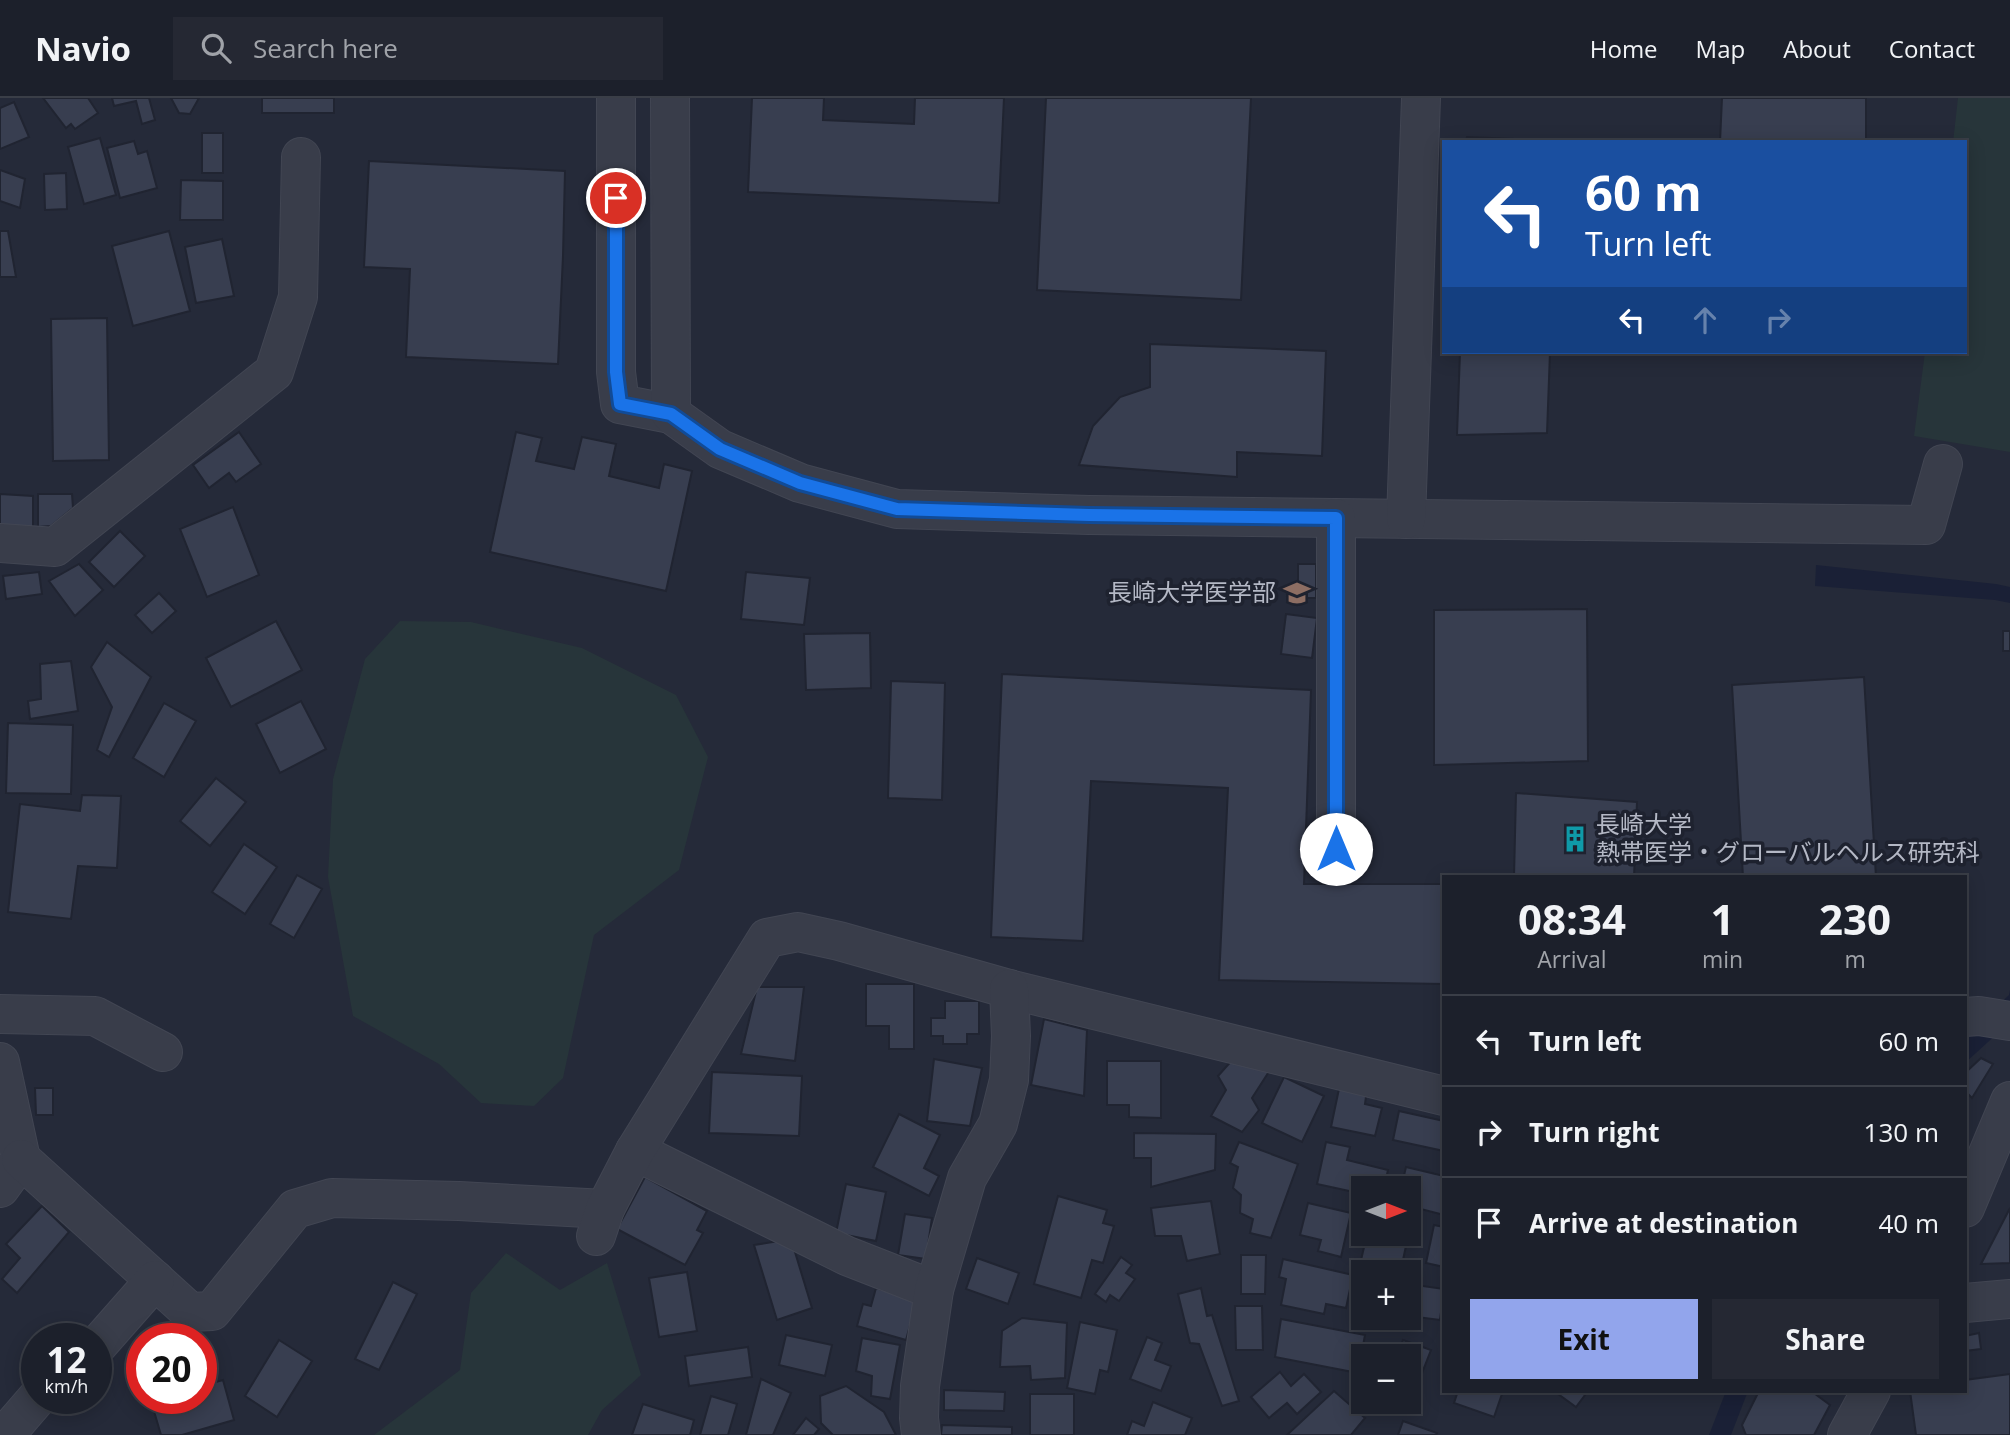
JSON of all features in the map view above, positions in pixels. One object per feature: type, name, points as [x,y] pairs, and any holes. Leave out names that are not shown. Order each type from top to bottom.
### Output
[{"type":"street","points":[[616,98],[616,372],[620,404],[671,414],[720,449],[800,483],[897,509],[1089,515],[1926,525],[1943,464]]},
{"type":"street","points":[[670,98],[671,414]]},
{"type":"street","points":[[1406,519],[1420,98]]},
{"type":"street","points":[[0,543],[55,547],[274,372],[298,297],[301,157]]},
{"type":"street","points":[[616,223],[670,224]]},
{"type":"street","points":[[1336,518],[1336,849]]},
{"type":"street","points":[[0,1062],[10,1173],[155,1280],[190,1312],[212,1311],[295,1209],[332,1198],[459,1201],[600,1222],[635,1151],[767,938],[798,932],[1009,989],[1442,1097]]},
{"type":"street","points":[[921,1435],[920,1386],[934,1290],[967,1178],[998,1125],[1009,1080],[1009,989]]},
{"type":"street","points":[[0,1014],[95,1016],[163,1052]]},
{"type":"street","points":[[1967,1203],[2010,1101]]},
{"type":"street","points":[[635,1151],[847,1256],[934,1290]]},
{"type":"street","points":[[112,1331],[155,1280]]},
{"type":"street","points":[[1967,1303],[2010,1299]]},
{"type":"street","points":[[1847,1435],[1870,1393]]},
{"type":"street","points":[[5,1435],[23,1414]]},
{"type":"shaded area","points":[[1958,98],[2010,98],[2010,452],[1914,436],[1925,354],[1967,354],[1967,140],[1953,140]]},
{"type":"shaded area","points":[[400,621],[471,622],[582,648],[676,695],[708,757],[679,870],[594,935],[563,1078],[534,1106],[481,1103],[439,1064],[353,1016],[328,877],[333,779],[365,659]]},
{"type":"shaded area","points":[[506,1253],[560,1290],[607,1263],[641,1375],[602,1410],[588,1435],[374,1435],[460,1370],[471,1293]]},
{"type":"water","points":[[1816,565],[1996,584],[2010,587],[2010,603],[1815,586]]},
{"type":"water","points":[[2010,990],[2010,1022],[1967,1061],[1967,1034],[2009,995]]},
{"type":"water","points":[[1725,1393],[1747,1393],[1731,1435],[1709,1435]]},
{"type":"building","points":[[43,98],[88,98],[98,113],[75,129],[71,124],[66,128]]},
{"type":"building","points":[[112,98],[149,98],[155,120],[142,124],[136,101],[114,106]]},
{"type":"building","points":[[171,98],[199,98],[190,114],[179,113]]},
{"type":"building","points":[[262,98],[334,98],[334,113],[262,113]]},
{"type":"building","points":[[752,98],[824,98],[823,120],[914,124],[915,98],[1004,98],[999,203],[748,192]]},
{"type":"building","points":[[1046,98],[1251,98],[1241,300],[1037,290]]},
{"type":"building","points":[[1722,98],[1866,98],[1866,140],[1720,140]]},
{"type":"building","points":[[14,102],[29,137],[0,149],[0,108]]},
{"type":"building","points":[[202,133],[223,133],[223,173],[202,173]]},
{"type":"building","points":[[1467,137],[1538,140],[1466,140]]},
{"type":"building","points":[[100,138],[116,195],[84,204],[68,147]]},
{"type":"building","points":[[134,141],[138,154],[147,151],[157,188],[120,198],[107,148]]},
{"type":"building","points":[[369,161],[565,171],[558,364],[406,357],[410,269],[364,267]]},
{"type":"building","points":[[0,170],[25,179],[20,208],[0,201]]},
{"type":"building","points":[[66,173],[67,209],[45,210],[44,174]]},
{"type":"building","points":[[181,180],[223,181],[223,220],[180,220]]},
{"type":"building","points":[[0,231],[8,231],[16,277],[0,277]]},
{"type":"building","points":[[169,231],[190,311],[133,326],[112,246]]},
{"type":"building","points":[[222,239],[234,296],[196,303],[185,247]]},
{"type":"building","points":[[107,318],[109,460],[53,461],[51,319]]},
{"type":"building","points":[[1150,344],[1326,351],[1322,456],[1237,452],[1237,477],[1079,465],[1093,426],[1120,397],[1150,387]]},
{"type":"building","points":[[1460,354],[1550,354],[1547,433],[1457,435]]},
{"type":"building","points":[[239,432],[261,464],[236,482],[229,473],[209,488],[193,465]]},
{"type":"building","points":[[516,432],[542,438],[536,461],[574,469],[582,437],[616,444],[609,476],[659,488],[664,464],[692,471],[666,591],[490,552]]},
{"type":"building","points":[[0,494],[33,496],[33,529],[0,527]]},
{"type":"building","points":[[38,494],[72,494],[73,508],[51,526],[38,527]]},
{"type":"building","points":[[233,507],[259,575],[207,597],[180,529]]},
{"type":"building","points":[[120,531],[145,556],[114,587],[89,562]]},
{"type":"building","points":[[79,564],[103,590],[75,616],[49,581]]},
{"type":"building","points":[[1298,564],[1316,564],[1316,598],[1298,598]]},
{"type":"building","points":[[39,572],[42,594],[6,599],[3,576]]},
{"type":"building","points":[[746,572],[810,578],[804,625],[741,619]]},
{"type":"building","points":[[159,593],[176,611],[152,633],[135,615]]},
{"type":"building","points":[[1587,609],[1588,761],[1434,765],[1434,610]]},
{"type":"building","points":[[1286,614],[1317,618],[1312,658],[1281,654]]},
{"type":"building","points":[[276,621],[302,670],[231,707],[206,658]]},
{"type":"building","points":[[2003,631],[2010,631],[2010,651],[2003,651]]},
{"type":"building","points":[[870,633],[871,688],[806,690],[804,634]]},
{"type":"building","points":[[107,642],[151,677],[109,757],[97,750],[112,707],[91,667]]},
{"type":"building","points":[[71,661],[78,711],[30,719],[28,701],[41,699],[40,664]]},
{"type":"building","points":[[1002,674],[1311,690],[1304,884],[1442,884],[1442,984],[1219,980],[1228,788],[1091,781],[1083,941],[991,937]]},
{"type":"building","points":[[1864,677],[1876,875],[1743,875],[1732,685]]},
{"type":"building","points":[[891,681],[945,683],[942,800],[888,798]]},
{"type":"building","points":[[301,701],[326,749],[280,773],[256,724]]},
{"type":"building","points":[[164,703],[196,721],[164,777],[133,758]]},
{"type":"building","points":[[8,723],[73,725],[71,794],[6,793]]},
{"type":"building","points":[[216,778],[246,802],[210,846],[180,821]]},
{"type":"building","name":"長崎大学 熱帯医学・グローバルヘルス研究科","points":[[1516,793],[1637,802],[1634,875],[1514,875]]},
{"type":"building","points":[[82,795],[121,796],[117,868],[78,866],[71,919],[8,912],[20,804],[80,811]]},
{"type":"building","points":[[244,844],[277,867],[245,914],[212,892]]},
{"type":"building","points":[[297,875],[322,889],[294,938],[270,924]]},
{"type":"building","points":[[866,984],[914,984],[914,1049],[889,1049],[889,1026],[866,1026]]},
{"type":"building","points":[[757,987],[804,987],[795,1061],[741,1054]]},
{"type":"building","points":[[945,1001],[979,1001],[979,1034],[967,1034],[967,1044],[943,1044],[943,1036],[931,1036],[931,1018],[945,1018]]},
{"type":"building","points":[[1044,1019],[1087,1030],[1084,1096],[1031,1085]]},
{"type":"building","points":[[1234,1058],[1270,1070],[1252,1098],[1259,1110],[1242,1132],[1211,1116],[1226,1090],[1218,1076]]},
{"type":"building","points":[[1981,1058],[1993,1064],[1972,1098],[1967,1093],[1967,1071]]},
{"type":"building","points":[[934,1059],[982,1068],[970,1126],[927,1121]]},
{"type":"building","points":[[1107,1061],[1161,1061],[1161,1118],[1129,1117],[1129,1105],[1107,1105]]},
{"type":"building","points":[[712,1072],[802,1076],[799,1136],[709,1133]]},
{"type":"building","points":[[1284,1077],[1324,1096],[1302,1142],[1262,1123]]},
{"type":"building","points":[[1340,1084],[1367,1090],[1365,1104],[1382,1108],[1375,1136],[1331,1127]]},
{"type":"building","points":[[35,1088],[53,1088],[53,1115],[36,1115]]},
{"type":"building","points":[[1399,1111],[1442,1121],[1442,1151],[1393,1140]]},
{"type":"building","points":[[899,1114],[940,1135],[924,1168],[939,1176],[929,1196],[873,1167]]},
{"type":"building","points":[[1134,1133],[1216,1134],[1215,1170],[1151,1187],[1151,1158],[1134,1158]]},
{"type":"building","points":[[1239,1142],[1298,1164],[1271,1238],[1250,1233],[1253,1219],[1240,1213],[1241,1195],[1233,1188],[1238,1167],[1230,1163]]},
{"type":"building","points":[[1326,1142],[1350,1147],[1347,1160],[1388,1170],[1387,1176],[1351,1176],[1351,1191],[1317,1184]]},
{"type":"building","points":[[1406,1167],[1442,1176],[1442,1214],[1421,1209],[1421,1176],[1404,1176]]},
{"type":"building","points":[[645,1177],[707,1211],[697,1230],[703,1233],[685,1265],[617,1229]]},
{"type":"building","points":[[846,1184],[886,1192],[876,1241],[836,1233]]},
{"type":"building","points":[[1058,1196],[1107,1210],[1103,1223],[1114,1226],[1103,1263],[1092,1260],[1081,1298],[1034,1284]]},
{"type":"building","points":[[1211,1201],[1220,1254],[1187,1261],[1181,1236],[1155,1236],[1151,1208]]},
{"type":"building","points":[[1308,1203],[1351,1213],[1341,1257],[1318,1251],[1321,1240],[1300,1235]]},
{"type":"building","points":[[42,1206],[69,1232],[17,1293],[2,1279],[20,1258],[6,1244]]},
{"type":"building","points":[[2010,1208],[2010,1263],[1981,1264]]},
{"type":"building","points":[[905,1214],[932,1218],[926,1259],[898,1255]]},
{"type":"building","points":[[1434,1225],[1442,1227],[1442,1267],[1426,1263]]},
{"type":"building","points":[[791,1239],[812,1308],[777,1320],[754,1245]]},
{"type":"building","points":[[1364,1246],[1406,1246],[1403,1260],[1361,1260]]},
{"type":"building","points":[[1241,1255],[1266,1255],[1265,1294],[1241,1294]]},
{"type":"building","points":[[1121,1257],[1132,1265],[1126,1273],[1135,1279],[1119,1301],[1110,1295],[1106,1302],[1095,1294]]},
{"type":"building","points":[[977,1258],[1019,1273],[1008,1304],[966,1289]]},
{"type":"building","points":[[1283,1259],[1351,1275],[1346,1308],[1326,1304],[1324,1314],[1281,1305],[1286,1279],[1279,1277]]},
{"type":"building","points":[[687,1272],[697,1331],[659,1337],[649,1278]]},
{"type":"building","points":[[393,1282],[417,1294],[379,1370],[355,1359]]},
{"type":"building","points":[[1421,1286],[1442,1289],[1440,1320],[1421,1318]]},
{"type":"building","points":[[876,1288],[917,1300],[906,1340],[857,1326],[863,1304],[871,1306]]},
{"type":"building","points":[[1201,1288],[1207,1316],[1212,1315],[1239,1401],[1222,1406],[1199,1344],[1190,1343],[1178,1294]]},
{"type":"building","points":[[1235,1306],[1262,1306],[1263,1350],[1236,1350]]},
{"type":"building","points":[[1022,1318],[1067,1323],[1065,1378],[1031,1380],[1030,1366],[1000,1367],[1002,1331]]},
{"type":"building","points":[[1281,1319],[1365,1335],[1363,1344],[1351,1344],[1351,1372],[1275,1357]]},
{"type":"building","points":[[1080,1322],[1117,1330],[1108,1372],[1100,1370],[1095,1394],[1067,1388]]},
{"type":"building","points":[[1979,1333],[1981,1349],[1967,1351],[1967,1336]]},
{"type":"building","points":[[786,1335],[832,1345],[825,1376],[779,1365]]},
{"type":"building","points":[[1147,1337],[1162,1343],[1155,1360],[1171,1366],[1161,1391],[1130,1379]]},
{"type":"building","points":[[862,1338],[900,1345],[890,1399],[871,1396],[872,1376],[856,1371]]},
{"type":"building","points":[[279,1340],[312,1361],[277,1417],[245,1396]]},
{"type":"building","points":[[1421,1346],[1431,1350],[1421,1376]]},
{"type":"building","points":[[748,1347],[752,1377],[689,1386],[685,1356]]},
{"type":"building","points":[[1280,1372],[1291,1386],[1304,1374],[1321,1392],[1297,1414],[1287,1403],[1269,1418],[1251,1397]]},
{"type":"building","points":[[2010,1374],[2010,1435],[1916,1435],[1910,1393],[1967,1393],[1967,1380]]},
{"type":"building","points":[[761,1379],[791,1393],[773,1435],[746,1435]]},
{"type":"building","points":[[223,1380],[234,1420],[182,1435],[161,1435],[155,1414],[217,1414],[217,1382]]},
{"type":"building","points":[[846,1386],[884,1412],[896,1435],[833,1435],[821,1423],[820,1396]]},
{"type":"building","points":[[944,1390],[1005,1392],[1004,1411],[944,1410]]},
{"type":"building","points":[[1334,1391],[1351,1406],[1351,1414],[1360,1414],[1365,1418],[1351,1435],[1287,1435]]},
{"type":"building","points":[[1457,1393],[1502,1393],[1494,1417],[1454,1403]]},
{"type":"building","points":[[1557,1393],[1586,1393],[1576,1407]]},
{"type":"building","points":[[1758,1393],[1814,1393],[1830,1405],[1814,1435],[1746,1435],[1742,1425]]},
{"type":"building","points":[[1030,1394],[1074,1394],[1074,1435],[1030,1435]]},
{"type":"building","points":[[711,1396],[737,1404],[728,1435],[700,1435]]},
{"type":"building","points":[[1153,1402],[1192,1418],[1185,1435],[1127,1435],[1132,1421],[1144,1426]]},
{"type":"building","points":[[643,1404],[694,1420],[690,1435],[632,1435]]},
{"type":"building","points":[[806,1418],[819,1429],[814,1435],[793,1435]]},
{"type":"building","points":[[1403,1421],[1437,1433],[1398,1435]]},
{"type":"building","points":[[942,1425],[1012,1427],[1012,1435],[941,1435]]},
{"type":"place","name":"長崎大学医学部","points":[[1297,593]]},
{"type":"place","name":"長崎大学 熱帯医学・グローバルヘルス研究科","points":[[1575,839]]},
{"type":"route","points":[[616,198],[616,372],[620,404],[671,414],[720,449],[800,483],[897,509],[1336,518],[1336,849]]}]
